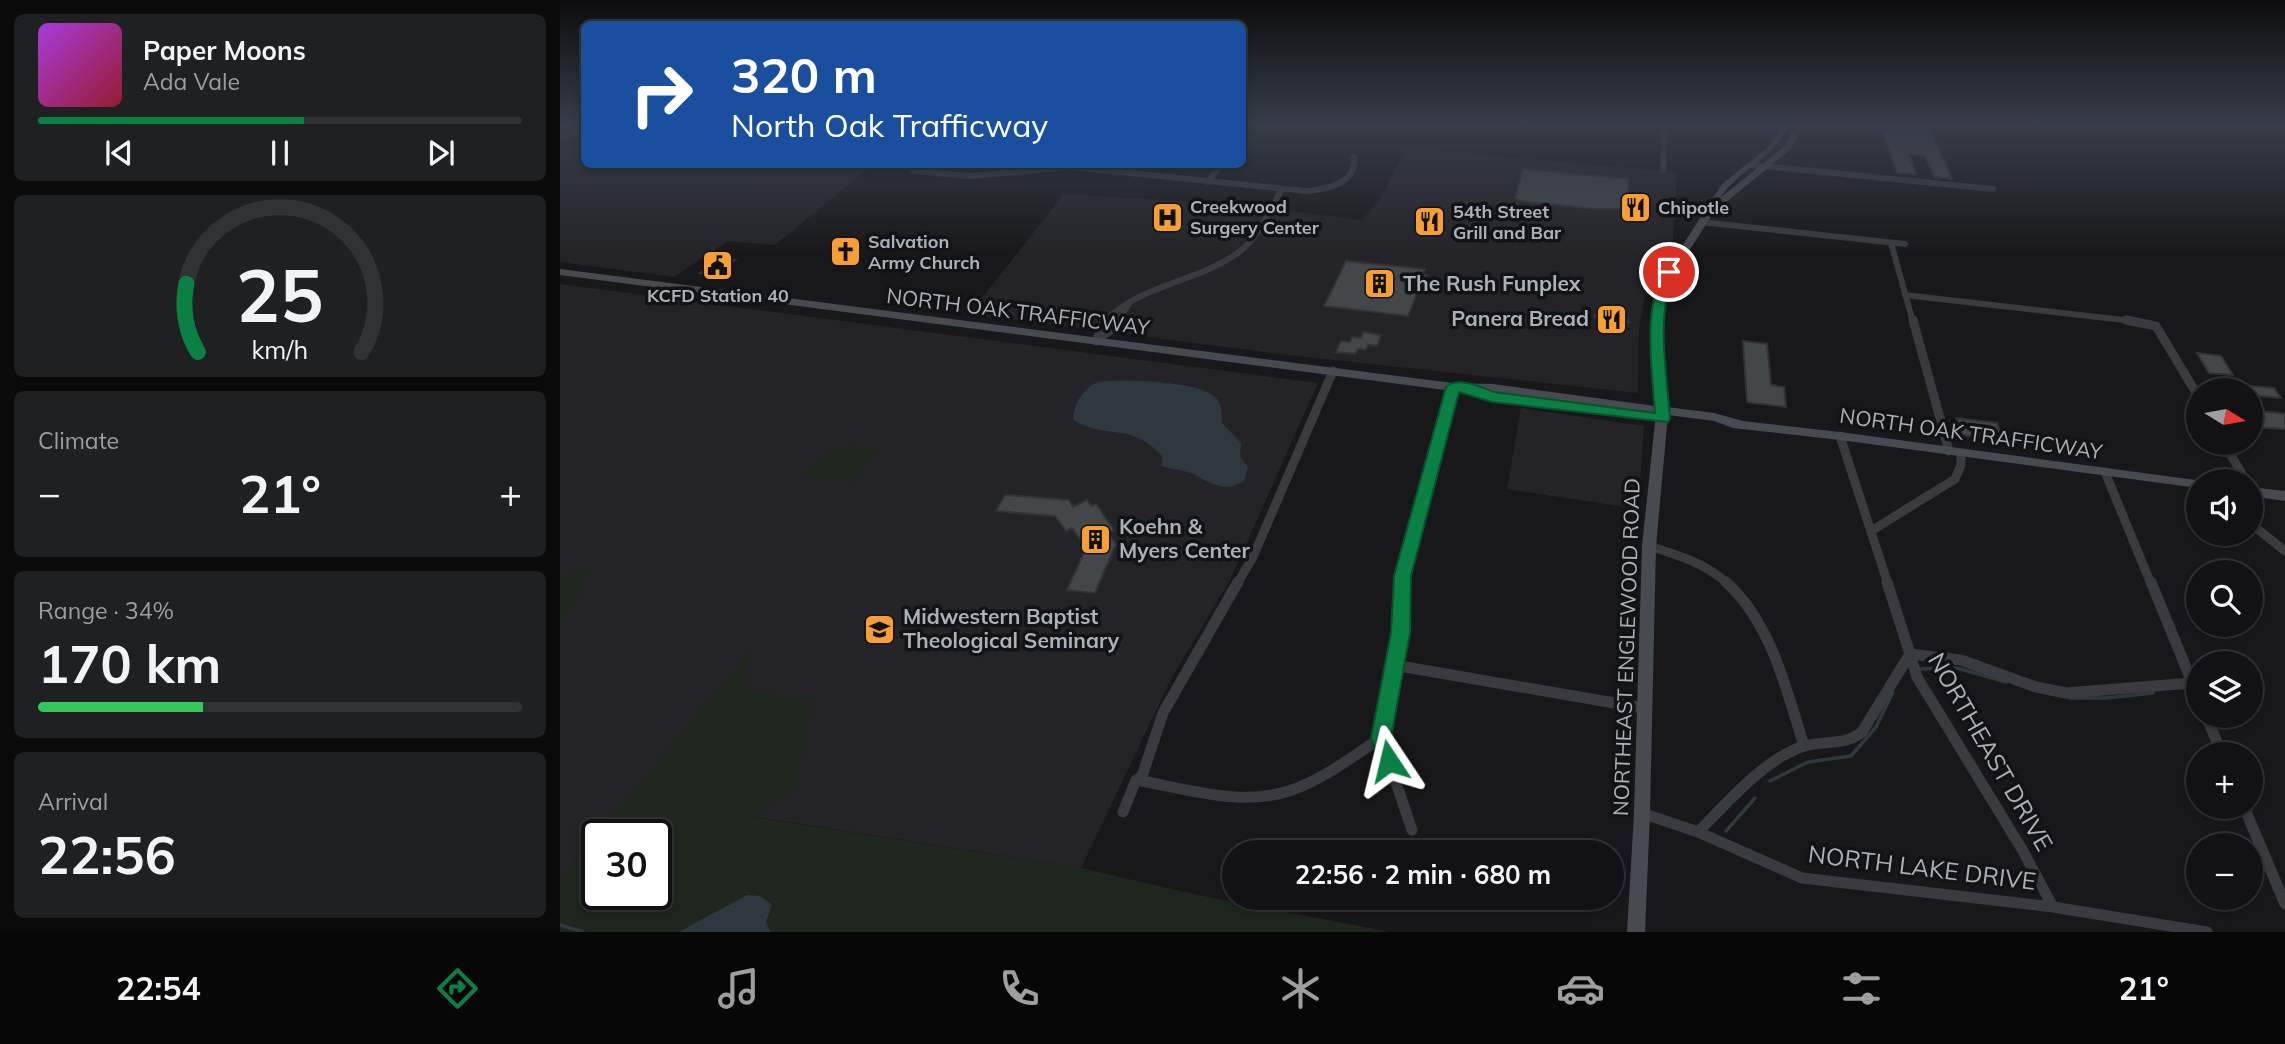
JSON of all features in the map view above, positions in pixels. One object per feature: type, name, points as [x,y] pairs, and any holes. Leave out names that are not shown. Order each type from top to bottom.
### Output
[{"type":"main road","name":"NORTHEAST ENGLEWOOD ROAD","points":[[1711,210],[1714,197],[1724,185],[1747,168]]},
{"type":"main road","name":"NORTHEAST ENGLEWOOD ROAD","points":[[1636,932],[1649,545],[1662,414],[1657,339],[1662,285],[1711,210],[1764,168]]},
{"type":"main road","name":"NORTH OAK TRAFFICWAY","points":[[560,272],[1471,389],[1492,397],[1662,414],[1714,425],[1739,424],[1840,436],[2186,482]]},
{"type":"main road","points":[[2263,491],[2285,496]]},
{"type":"street","points":[[914,170],[970,176],[1054,168]]},
{"type":"street","points":[[1085,168],[1282,189],[1316,190],[1339,184],[1355,168]]},
{"type":"street","points":[[1208,182],[1218,168]]},
{"type":"street","points":[[1781,168],[1993,189]]},
{"type":"street","points":[[1096,341],[1112,329],[1130,302],[1152,290],[1212,268],[1241,250],[1252,239],[1282,189]]},
{"type":"street","points":[[1701,222],[1905,244]]},
{"type":"street","points":[[1871,531],[1955,479],[1961,465],[1905,295],[1891,243]]},
{"type":"street","points":[[1905,295],[2148,323],[2156,326],[2187,378]]},
{"type":"street","points":[[1333,371],[1253,557],[1183,674],[1163,713],[1142,770],[1142,781],[1230,796],[1264,796],[1302,785],[1381,738]]},
{"type":"street","points":[[1412,830],[1381,738],[1402,625],[1402,576],[1453,387]]},
{"type":"street","name":"NORTHEAST DRIVE","points":[[1840,436],[1917,677],[2023,851],[2053,907]]},
{"type":"street","points":[[2105,472],[2186,668]]},
{"type":"street","points":[[2263,533],[2285,551]]},
{"type":"street","points":[[1649,545],[1683,554],[1708,565],[1751,606],[1767,635],[1804,746]]},
{"type":"street","points":[[1698,832],[1755,774],[1804,746],[1852,740],[1862,732],[1910,654],[1961,660],[2036,687],[2066,693],[2186,683]]},
{"type":"street","points":[[1394,665],[1643,708]]},
{"type":"street","points":[[1124,812],[1136,780],[1142,776]]},
{"type":"street","name":"NORTH LAKE DRIVE","points":[[1642,813],[1698,832],[1802,878],[2053,907],[2207,932]]},
{"type":"street","points":[[2249,819],[2285,904]]},
{"type":"shaded area","points":[[560,168],[869,168],[775,245],[728,241],[674,277],[560,262]]},
{"type":"shaded area","points":[[1396,168],[1636,168],[1677,172],[1673,239],[1647,281],[1639,329],[1638,393],[1279,354],[969,314],[1064,194],[1239,205],[1362,220],[1379,201]]},
{"type":"shaded area","name":"Midwestern Baptist Theological Seminary","points":[[560,284],[1318,383],[1230,580],[1171,679],[1081,868],[630,797],[611,819],[581,819],[581,854],[560,879]]},
{"type":"shaded area","points":[[1142,381],[1177,384],[1193,387],[1215,397],[1222,413],[1222,423],[1241,443],[1240,457],[1248,467],[1244,481],[1223,487],[1191,473],[1162,466],[1162,456],[1140,438],[1096,429],[1073,420],[1080,397],[1098,382]]},
{"type":"shaded area","points":[[1521,408],[1644,426],[1638,509],[1507,489]]},
{"type":"shaded area","points":[[854,445],[881,450],[852,483],[802,475],[825,455]]},
{"type":"shaded area","points":[[589,565],[591,569],[571,611],[560,621],[560,577]]},
{"type":"shaded area","points":[[751,648],[746,689],[814,701],[795,789],[754,817],[1081,868],[1222,900],[1222,910],[1276,910],[1390,932],[560,932],[560,879],[581,854],[581,910],[672,910],[672,819],[610,819]]},
{"type":"shaded area","points":[[747,895],[760,896],[772,905],[766,922],[771,932],[679,932]]},
{"type":"building","points":[[1895,168],[1914,168],[1916,174],[1897,173]]},
{"type":"building","points":[[1930,168],[1947,168],[1952,179],[1934,177]]},
{"type":"building","points":[[1523,169],[1629,179],[1626,209],[1595,209],[1520,201],[1515,198]]},
{"type":"building","name":"KCFD Station 40","points":[[721,258],[735,260],[713,276],[700,273]]},
{"type":"building","name":"The Rush Funplex","points":[[1346,261],[1425,269],[1423,274],[1427,275],[1421,294],[1417,293],[1408,316],[1324,306]]},
{"type":"building","name":"Panera Bread","points":[[1615,309],[1630,322],[1609,329],[1594,316]]},
{"type":"building","points":[[1363,332],[1381,335],[1377,346],[1368,345],[1366,350],[1358,349],[1355,354],[1336,352],[1341,341],[1350,342],[1352,337],[1361,338]]},
{"type":"building","points":[[1743,341],[1767,344],[1771,385],[1784,387],[1786,407],[1747,402]]},
{"type":"building","points":[[2197,353],[2221,356],[2233,375],[2209,373]]},
{"type":"building","points":[[2263,387],[2274,388],[2281,398],[2263,396]]},
{"type":"building","points":[[2263,411],[2285,414],[2285,429],[2263,428]]},
{"type":"building","points":[[1956,418],[1997,423],[2003,440],[1962,435]]},
{"type":"building","name":"Koehn & Myers Center","points":[[1005,495],[1069,500],[1073,507],[1087,500],[1092,506],[1096,504],[1114,530],[1108,533],[1116,544],[1095,593],[1067,590],[1086,548],[1072,528],[1066,531],[1055,516],[996,511]]},
{"type":"waterway","points":[[1920,669],[1957,668],[2006,682]]},
{"type":"waterway","points":[[1770,781],[1808,762],[1851,756],[1876,727],[1893,692]]},
{"type":"waterway","points":[[2070,698],[2106,698],[2153,693]]},
{"type":"waterway","points":[[1726,831],[1755,798]]},
{"type":"waterway","points":[[560,925],[583,932]]},
{"type":"place","name":"Chipotle","points":[[1635,208]]},
{"type":"place","name":"Creekwood Surgery Center","points":[[1167,217]]},
{"type":"place","name":"54th Street Grill and Bar","points":[[1430,222]]},
{"type":"place","name":"Salvation Army Church","points":[[845,252]]},
{"type":"place","name":"KCFD Station 40","points":[[718,266]]},
{"type":"place","name":"The Rush Funplex","points":[[1380,284]]},
{"type":"place","name":"Panera Bread","points":[[1612,319]]},
{"type":"place","name":"Koehn & Myers Center","points":[[1096,539]]},
{"type":"place","name":"Midwestern Baptist Theological Seminary","points":[[880,629]]},
{"type":"route","points":[[1389,761],[1381,738],[1401,633],[1402,576],[1453,387],[1471,389],[1492,397],[1662,419],[1657,339],[1662,285],[1669,272]]}]
